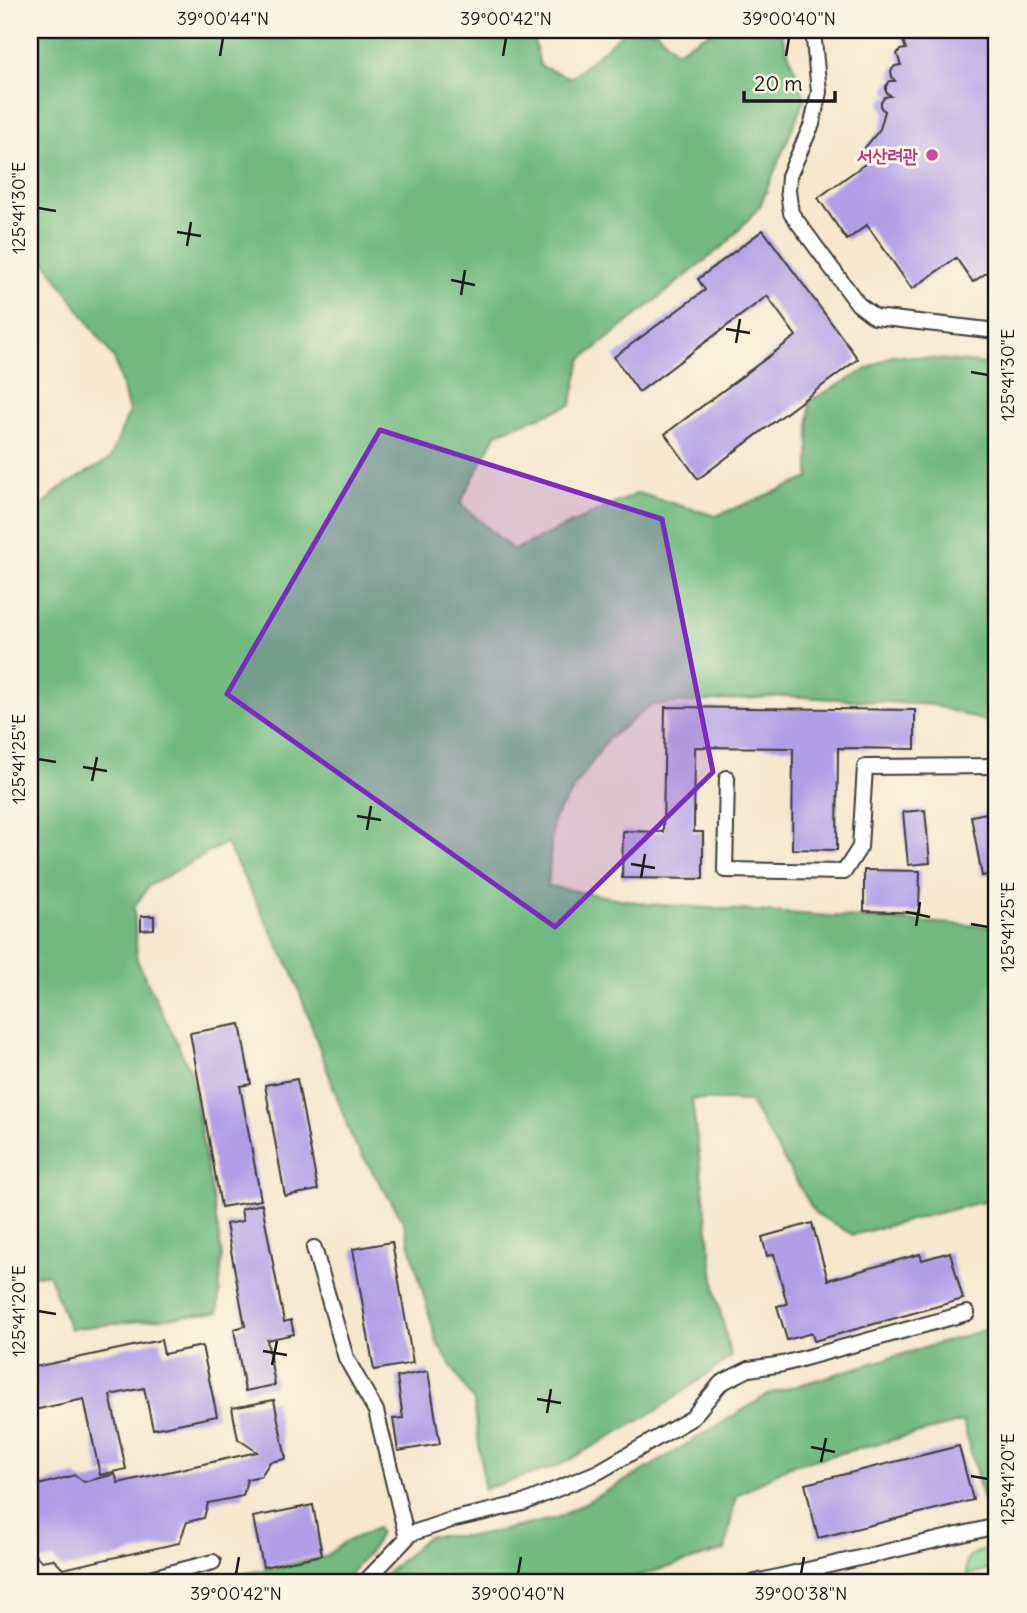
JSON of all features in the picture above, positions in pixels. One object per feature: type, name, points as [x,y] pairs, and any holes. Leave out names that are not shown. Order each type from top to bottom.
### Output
[{"type":"lane","points":[[813,30],[818,92],[811,124],[789,176],[791,213],[858,304],[875,317],[997,331]]},
{"type":"lane","points":[[727,778],[725,870],[844,872],[860,847],[865,767],[997,766]]},
{"type":"lane","points":[[314,1248],[346,1358],[376,1411],[407,1535],[364,1583]]},
{"type":"lane","points":[[407,1535],[451,1520],[523,1503],[598,1472],[692,1418],[721,1383],[749,1369],[783,1364],[967,1313]]},
{"type":"lane","points":[[752,1583],[997,1526]]},
{"type":"lane","points":[[131,1583],[213,1562]]},
{"type":"highlighted area","points":[[380,430],[662,519],[713,772],[555,927],[227,694]]},
{"type":"green space","points":[[30,30],[532,30],[540,66],[571,78],[626,30],[655,30],[676,51],[714,30],[780,30],[805,98],[760,206],[728,242],[581,360],[571,405],[497,433],[460,503],[513,550],[638,493],[716,516],[809,478],[809,401],[893,355],[997,365],[997,725],[933,705],[786,696],[651,705],[607,740],[553,820],[548,886],[648,904],[997,927],[997,1201],[977,1203],[853,1235],[815,1213],[749,1101],[692,1099],[716,1294],[731,1357],[656,1411],[558,1466],[484,1489],[474,1402],[437,1343],[403,1220],[352,1139],[293,974],[226,843],[149,886],[134,907],[137,960],[191,1072],[222,1255],[218,1312],[70,1329],[48,1274],[30,1276],[30,518],[60,488],[110,459],[129,412],[115,360],[35,247],[30,234]]},
{"type":"green space","points":[[997,1326],[997,1496],[983,1499],[963,1422],[790,1466],[736,1496],[725,1550],[649,1573],[605,1583],[376,1583],[428,1536],[476,1536],[557,1518],[638,1474],[769,1394]]},
{"type":"green space","points":[[377,1528],[380,1533],[372,1549],[342,1583],[197,1583],[325,1557],[343,1543]]},
{"type":"green space","points":[[997,1548],[997,1567],[967,1575],[967,1562],[973,1554]]},
{"type":"building","name":"서산려관","points":[[910,30],[997,30],[997,277],[992,269],[973,282],[956,258],[912,289],[867,225],[847,240],[818,198],[869,161],[864,149],[880,129],[885,111],[881,108],[881,102],[885,97],[891,96],[886,92],[886,86],[890,81],[895,81],[891,71],[895,66],[901,65],[897,54],[906,49],[902,38],[906,33],[912,33]]},
{"type":"building","points":[[763,230],[858,359],[698,479],[665,434],[796,336],[767,296],[639,392],[614,357],[705,290],[698,279]]},
{"type":"building","points":[[665,707],[915,710],[915,749],[838,748],[837,850],[792,849],[793,748],[695,747],[694,832],[703,832],[703,879],[622,878],[623,831],[663,832]]},
{"type":"building","points":[[925,810],[930,863],[908,865],[903,812]]},
{"type":"building","points":[[997,811],[997,873],[982,876],[971,816]]},
{"type":"building","points":[[864,870],[920,871],[919,913],[864,911]]},
{"type":"building","points":[[141,916],[154,916],[154,929],[141,930]]},
{"type":"building","points":[[240,1024],[251,1084],[240,1086],[261,1200],[221,1207],[190,1033]]},
{"type":"building","points":[[297,1079],[318,1190],[285,1196],[265,1085]]},
{"type":"building","points":[[262,1204],[284,1322],[291,1320],[294,1334],[267,1340],[275,1385],[245,1391],[234,1329],[245,1326],[226,1224],[243,1221],[241,1209]]},
{"type":"building","points":[[812,1223],[828,1280],[920,1254],[922,1260],[950,1252],[963,1299],[814,1341],[812,1333],[787,1340],[777,1306],[787,1304],[774,1254],[767,1256],[762,1237]]},
{"type":"building","points":[[392,1242],[413,1363],[374,1370],[353,1249]]},
{"type":"building","points":[[161,1340],[164,1354],[202,1346],[217,1416],[153,1429],[144,1388],[110,1395],[126,1469],[100,1475],[84,1399],[30,1411],[30,1368]]},
{"type":"building","points":[[428,1371],[440,1444],[398,1451],[393,1419],[403,1418],[397,1377]]},
{"type":"building","points":[[274,1400],[286,1459],[270,1462],[261,1476],[247,1479],[243,1496],[208,1503],[204,1518],[187,1522],[179,1543],[63,1569],[53,1559],[41,1561],[30,1549],[31,1487],[75,1475],[84,1482],[115,1474],[118,1483],[257,1452],[238,1439],[232,1408]]},
{"type":"building","points":[[959,1446],[973,1500],[818,1538],[805,1484]]},
{"type":"building","points":[[313,1505],[322,1555],[263,1567],[253,1517]]},
{"type":"place","name":"서산려관","points":[[932,155]]}]
